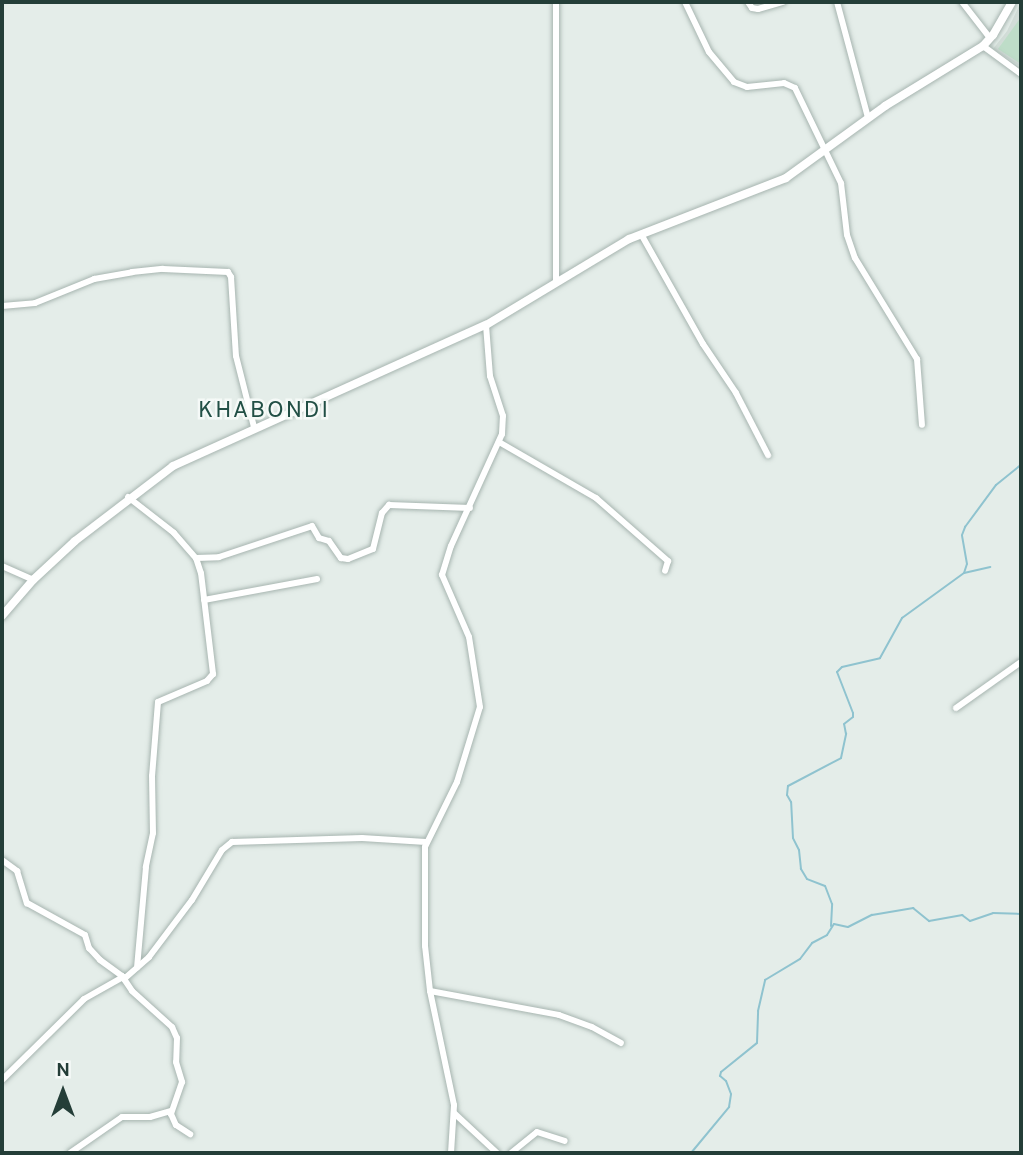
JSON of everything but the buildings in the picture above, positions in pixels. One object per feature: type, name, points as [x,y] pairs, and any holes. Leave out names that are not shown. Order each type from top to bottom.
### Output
[{"type":"street","points":[[556,2],[556,281]]},
{"type":"street","points":[[685,2],[709,52],[734,82],[747,86],[784,83],[795,88],[841,183],[847,235],[855,258],[917,359],[922,425]]},
{"type":"street","points":[[748,2],[752,8],[758,9],[783,2]]},
{"type":"street","points":[[837,2],[868,118]]},
{"type":"street","points":[[962,2],[990,38]]},
{"type":"street","points":[[2,616],[33,580],[128,497],[182,460],[486,325],[556,281],[641,234],[772,186],[826,152],[868,118],[983,46],[1012,2]]},
{"type":"street","points":[[983,46],[1021,74]]},
{"type":"street","points":[[641,234],[703,344],[736,393],[768,455]]},
{"type":"street","points":[[2,306],[34,303],[94,279],[122,274],[163,269],[228,272],[231,277],[236,356],[254,427]]},
{"type":"street","points":[[451,1153],[454,1114],[430,991],[425,946],[426,842],[457,782],[480,707],[469,637],[442,575],[451,546],[499,442],[503,416],[490,376],[486,325]]},
{"type":"street","points":[[499,442],[596,498],[668,561],[665,571]]},
{"type":"street","points":[[128,497],[174,533],[196,558],[213,676],[158,703],[152,776],[153,832],[146,867],[137,968]]},
{"type":"street","points":[[196,558],[204,560],[241,551],[312,526],[319,538],[329,541],[341,558],[348,559],[373,549],[383,509],[389,505],[470,508]]},
{"type":"street","points":[[2,566],[33,580]]},
{"type":"street","points":[[204,600],[317,579]]},
{"type":"street","points":[[956,708],[1021,662]]},
{"type":"street","points":[[2,1080],[84,999],[137,968],[192,900],[222,850],[232,842],[362,838],[426,842]]},
{"type":"street","points":[[2,860],[17,871],[27,904],[85,935],[89,948],[169,1023],[177,1038],[176,1062],[181,1087],[171,1111],[176,1125],[190,1134]]},
{"type":"street","points":[[430,991],[559,1015],[587,1025],[621,1044]]},
{"type":"street","points":[[70,1153],[120,1117],[157,1116],[171,1111]]},
{"type":"street","points":[[454,1114],[497,1153]]},
{"type":"street","points":[[511,1153],[539,1132],[565,1142]]},
{"type":"shaded area","points":[[1021,2],[1021,67],[993,49],[1007,31]]},
{"type":"green space","points":[[1021,17],[1021,64],[998,49]]},
{"type":"waterway","points":[[831,926],[832,904],[825,886],[807,879],[801,869],[799,850],[793,838],[788,786],[841,758],[846,734],[844,724],[853,717],[853,713],[837,672],[842,667],[880,658],[902,618],[964,573],[967,564],[962,535],[965,527],[996,485],[1021,465]]},
{"type":"waterway","points":[[964,573],[990,567]]},
{"type":"waterway","points":[[691,1153],[729,1107],[731,1094],[726,1081],[720,1076],[721,1072],[757,1043],[758,1011],[765,980],[800,959],[812,943],[827,935],[834,924],[848,927],[872,915],[913,908],[929,921],[962,915],[970,921],[993,913],[1021,914]]},
{"type":"district","name":"KHABONDI","points":[[264,412]]}]
